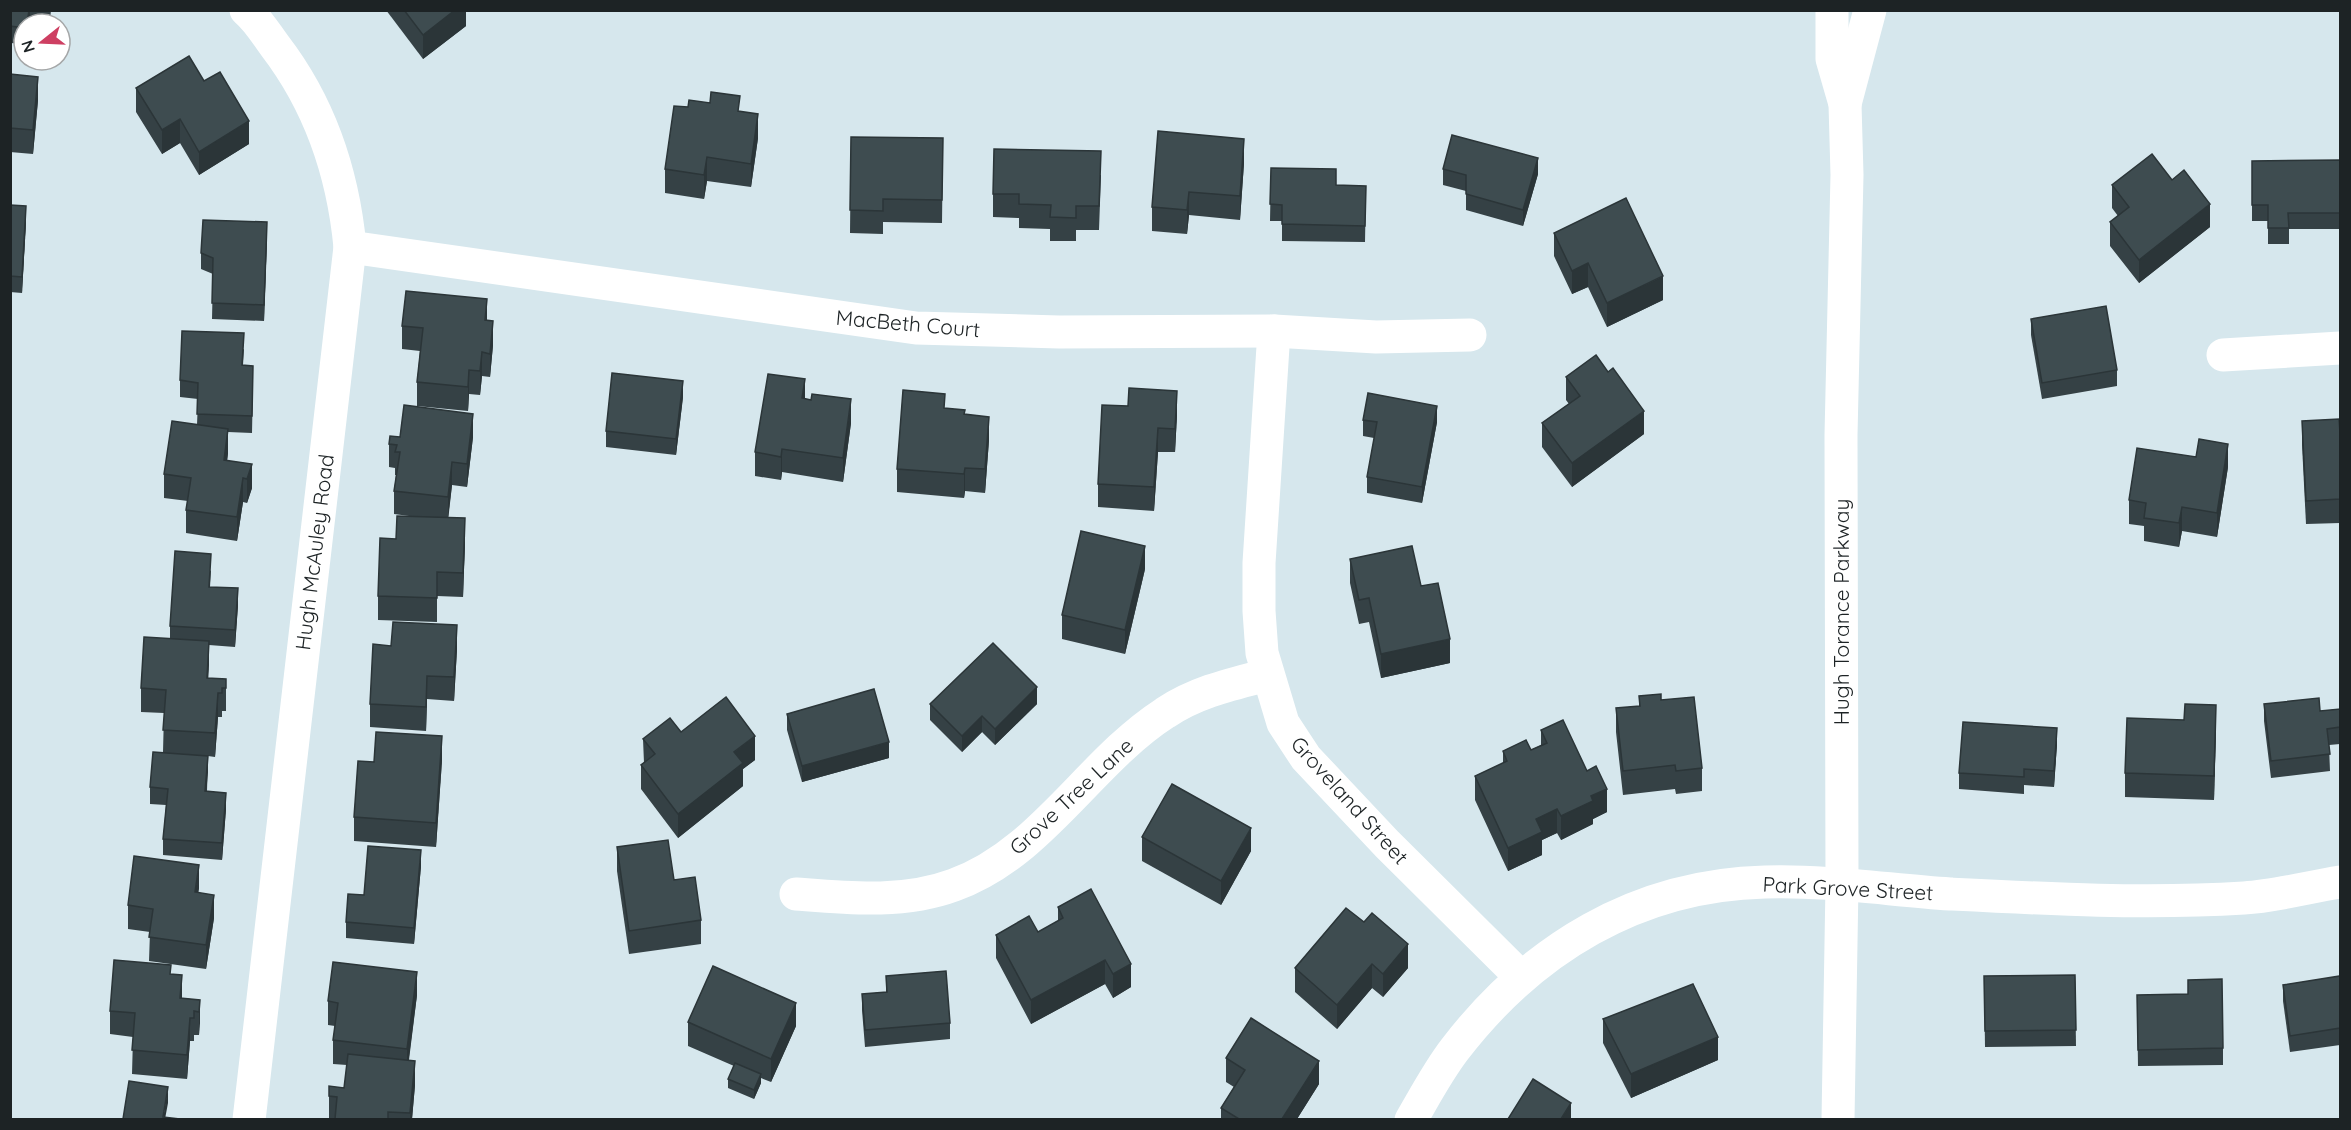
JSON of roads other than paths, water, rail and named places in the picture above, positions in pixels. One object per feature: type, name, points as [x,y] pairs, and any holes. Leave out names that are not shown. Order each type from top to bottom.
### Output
[{"type":"street","name":"Hugh Torance Parkway","points":[[1832,10],[1832,59],[1845,104],[1847,175],[1841,435],[1842,884],[1838,1119]]},
{"type":"street","name":"Hugh Torance Parkway","points":[[1845,104],[1870,10]]},
{"type":"street","name":"Hugh McAuley Road","points":[[249,1119],[350,247],[346,206],[325,130],[297,75],[251,12]]},
{"type":"street","name":"MacBeth Court","points":[[350,247],[915,328],[1059,332],[1274,331],[1376,337],[1470,335]]},
{"type":"street","name":"Groveland Street","points":[[1274,331],[1259,563],[1262,653],[1283,723],[1306,758],[1387,844],[1521,977]]},
{"type":"street","points":[[2223,354],[2340,348]]},
{"type":"street","name":"Grove Tree Lane","points":[[796,894],[894,898],[956,885],[1007,856],[1035,833],[1122,747],[1165,713],[1221,686],[1267,675]]},
{"type":"street","name":"Park Grove Street","points":[[1411,1119],[1454,1050],[1521,977],[1554,950],[1594,927],[1652,901],[1702,889],[1764,882],[1842,884],[1884,890],[2109,902],[2247,898],[2340,882]]}]
